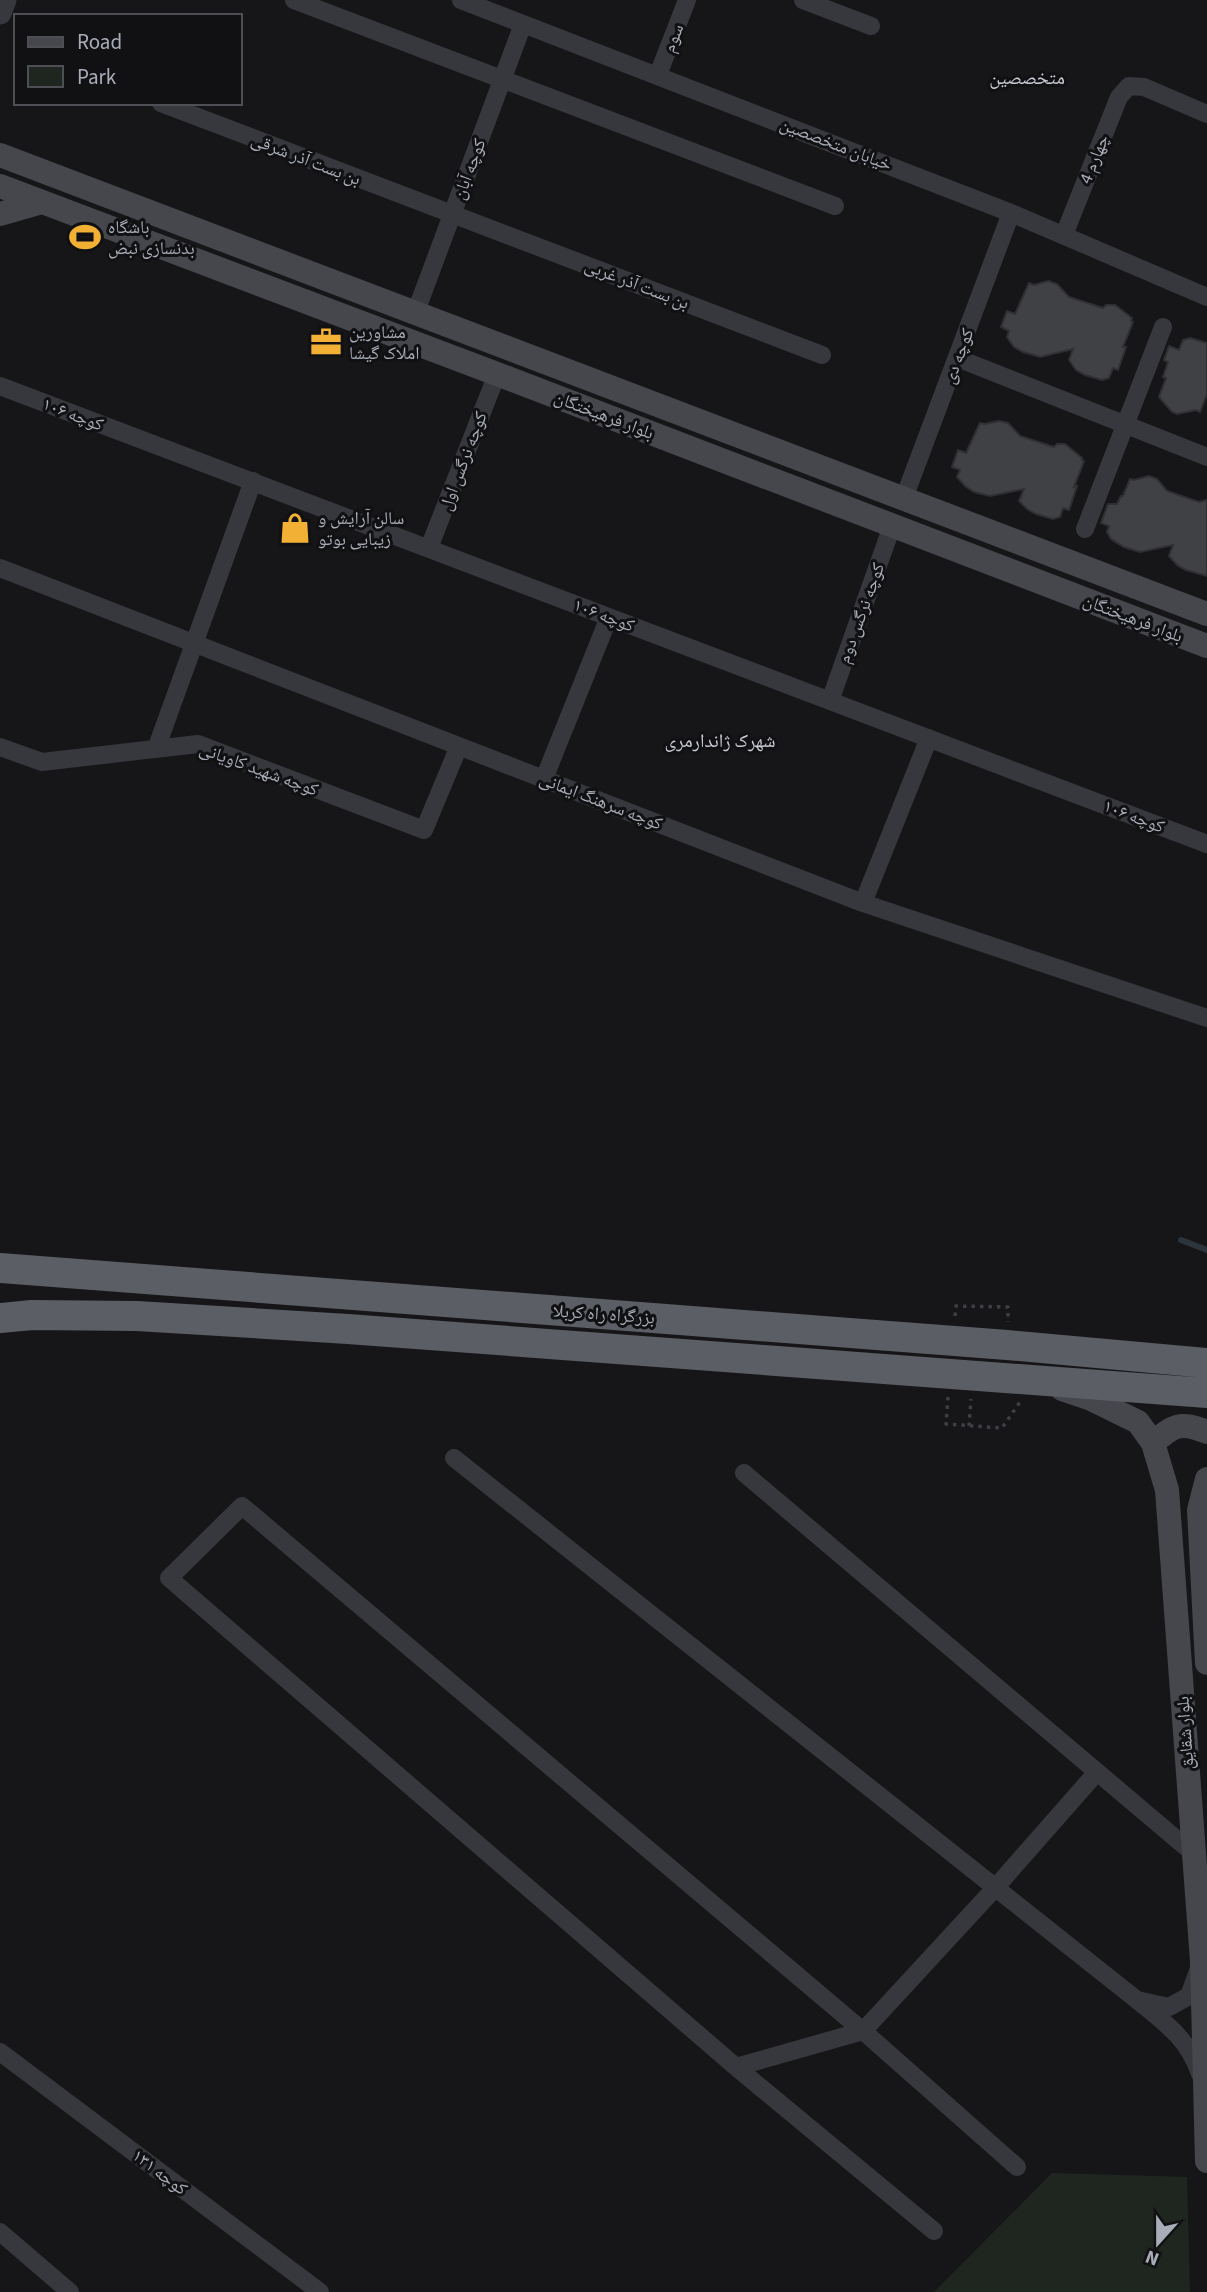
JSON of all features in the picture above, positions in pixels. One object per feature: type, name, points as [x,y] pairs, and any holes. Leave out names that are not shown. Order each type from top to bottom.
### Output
[{"type":"highway","name":"بزرگراه راه کربلا","points":[[0,1268],[1021,1346],[1207,1363]]},
{"type":"highway","name":"بزرگراه راه کربلا","points":[[0,1318],[32,1315],[150,1316],[1207,1393]]},
{"type":"main road","name":"بلوار فرهیختگان","points":[[0,155],[1207,614]]},
{"type":"main road","name":"بلوار فرهیختگان","points":[[0,186],[1207,646]]},
{"type":"main road","points":[[0,214],[42,202]]},
{"type":"main road","name":"بلوار شقایق","points":[[1035,1380],[1089,1398],[1138,1422],[1153,1443],[1167,1490],[1202,1961],[1207,2161]]},
{"type":"main road","points":[[1153,1443],[1169,1429],[1189,1425],[1207,1432]]},
{"type":"main road","points":[[1207,1479],[1199,1510],[1207,1663]]},
{"type":"street","points":[[0,13],[5,0]]},
{"type":"street","points":[[294,0],[835,206]]},
{"type":"street","name":"خیابان متخصصین","points":[[461,0],[1011,213],[1207,297]]},
{"type":"street","name":"سوم","points":[[659,75],[687,0]]},
{"type":"street","points":[[803,0],[872,26]]},
{"type":"street","name":"کوچه آبان","points":[[415,314],[523,24]]},
{"type":"street","name":"چهارم 4","points":[[1064,235],[1119,97],[1129,86],[1144,87],[1207,114]]},
{"type":"street","name":"بن بست آذر شرقی","points":[[166,105],[452,214]]},
{"type":"street","name":"کوچه دی","points":[[904,498],[1011,213]]},
{"type":"street","name":"بن بست آذر غربی","points":[[452,214],[822,355]]},
{"type":"street","points":[[1085,529],[1163,327]]},
{"type":"street","points":[[957,358],[1207,457]]},
{"type":"street","name":"کوچه نرگس اول","points":[[429,548],[497,374]]},
{"type":"street","name":"کوچه ۱۰۶","points":[[0,386],[1207,844]]},
{"type":"street","points":[[156,749],[253,481]]},
{"type":"street","name":"کوچه نرگس دوم","points":[[830,701],[892,526]]},
{"type":"street","name":"کوچه سرهنگ ایمانی","points":[[0,568],[863,903],[1207,1018]]},
{"type":"street","points":[[544,779],[609,617]]},
{"type":"street","points":[[863,903],[929,738]]},
{"type":"street","name":"کوچه شهید کاویانی","points":[[0,747],[42,762],[198,744],[424,830],[459,746]]},
{"type":"street","points":[[454,1458],[1178,2033],[1194,2055],[1205,2090]]},
{"type":"street","points":[[744,1473],[1194,1854]]},
{"type":"street","points":[[934,2231],[736,2067],[169,1578],[242,1506],[863,2031],[1017,2167]]},
{"type":"street","points":[[736,2067],[863,2031],[996,1888],[1097,1772]]},
{"type":"street","points":[[1137,2000],[1169,2007],[1189,1996],[1202,1961]]},
{"type":"street","name":"کوچه ۱۳۱","points":[[0,2052],[320,2292]]},
{"type":"street","points":[[0,2232],[70,2292]]},
{"type":"path","points":[[956,1306],[1008,1307]]},
{"type":"path","points":[[946,1424],[1002,1428]]},
{"type":"green space","points":[[1052,2173],[1187,2177],[1190,2292],[934,2292]]},
{"type":"building","points":[[1048,281],[1057,284],[1069,297],[1103,308],[1106,305],[1115,305],[1132,318],[1118,370],[1113,368],[1109,378],[1102,380],[1076,370],[1069,360],[1073,349],[1040,357],[1014,347],[1007,337],[1009,331],[1001,327],[1007,311],[1015,314],[1029,283],[1034,285]]},
{"type":"building","points":[[1190,338],[1207,343],[1207,394],[1200,412],[1196,410],[1177,414],[1159,397],[1166,378],[1163,377],[1168,362],[1164,360],[1169,346],[1179,350],[1183,340]]},
{"type":"building","points":[[980,423],[1008,423],[1020,436],[1054,447],[1057,444],[1065,444],[1084,461],[1069,510],[1063,508],[1060,517],[1053,519],[1027,509],[1019,501],[1024,489],[990,496],[974,492],[957,477],[960,470],[952,467],[958,450],[966,453]]},
{"type":"building","points":[[1149,476],[1157,479],[1167,491],[1199,502],[1207,500],[1207,576],[1177,565],[1169,556],[1173,545],[1140,552],[1111,539],[1107,532],[1109,526],[1101,523],[1108,504],[1117,504],[1130,479]]},
{"type":"waterway","points":[[1181,1240],[1207,1250]]},
{"type":"place","name":"باشگاه بدنسازی نبض","points":[[85,237]]},
{"type":"place","name":"مشاورین املاک گیشا","points":[[326,342]]},
{"type":"place","name":"سالن آرایش و زیبایی بوتو","points":[[295,528]]},
{"type":"district","name":"متخصصین","points":[[1027,77]]},
{"type":"district","name":"شهرک ژاندارمری","points":[[720,740]]}]
